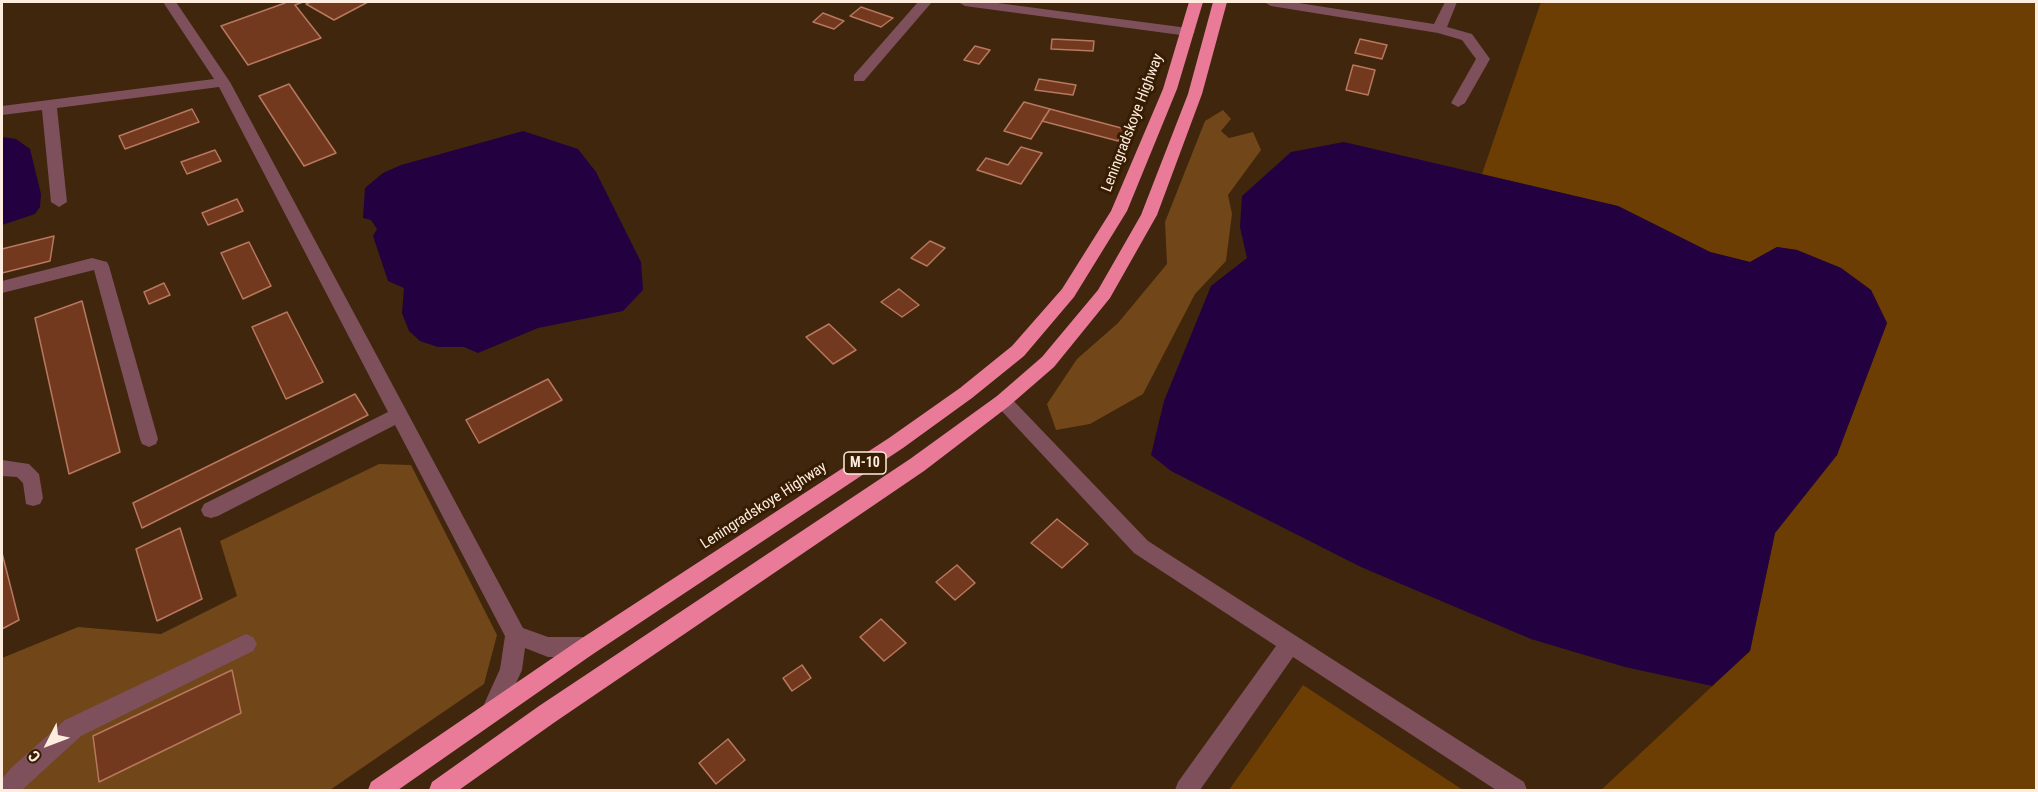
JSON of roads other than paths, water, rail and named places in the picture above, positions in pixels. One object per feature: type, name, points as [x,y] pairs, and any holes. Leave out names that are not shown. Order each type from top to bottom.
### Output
[{"type":"highway","name":"Leningradskoye Highway","points":[[379,790],[586,647],[896,443],[981,381],[1030,338],[1068,293],[1119,211],[1151,140],[1196,2]]},
{"type":"highway","name":"М-10","points":[[440,790],[547,714],[917,465],[1003,401],[1048,362],[1104,294],[1136,240],[1161,186],[1195,94],[1220,2]]},
{"type":"street","points":[[170,2],[224,82],[516,635],[511,670],[492,711]]},
{"type":"street","points":[[859,78],[925,2]]},
{"type":"street","points":[[965,2],[1188,32]]},
{"type":"street","points":[[1271,2],[1440,29],[1467,36],[1483,59],[1458,103]]},
{"type":"street","points":[[1440,29],[1451,2]]},
{"type":"street","points":[[2,111],[224,82]]},
{"type":"street","points":[[50,105],[59,202]]},
{"type":"street","points":[[2,287],[92,264],[101,266],[149,439]]},
{"type":"street","points":[[1003,401],[1141,547],[1516,790]]},
{"type":"street","points":[[211,510],[400,414]]},
{"type":"street","points":[[2,468],[22,470],[32,480],[33,498]]},
{"type":"street","points":[[516,635],[548,647],[586,647]]},
{"type":"street","points":[[7,790],[19,776],[73,728],[246,644]]},
{"type":"street","points":[[1186,790],[1276,666],[1289,644]]}]
